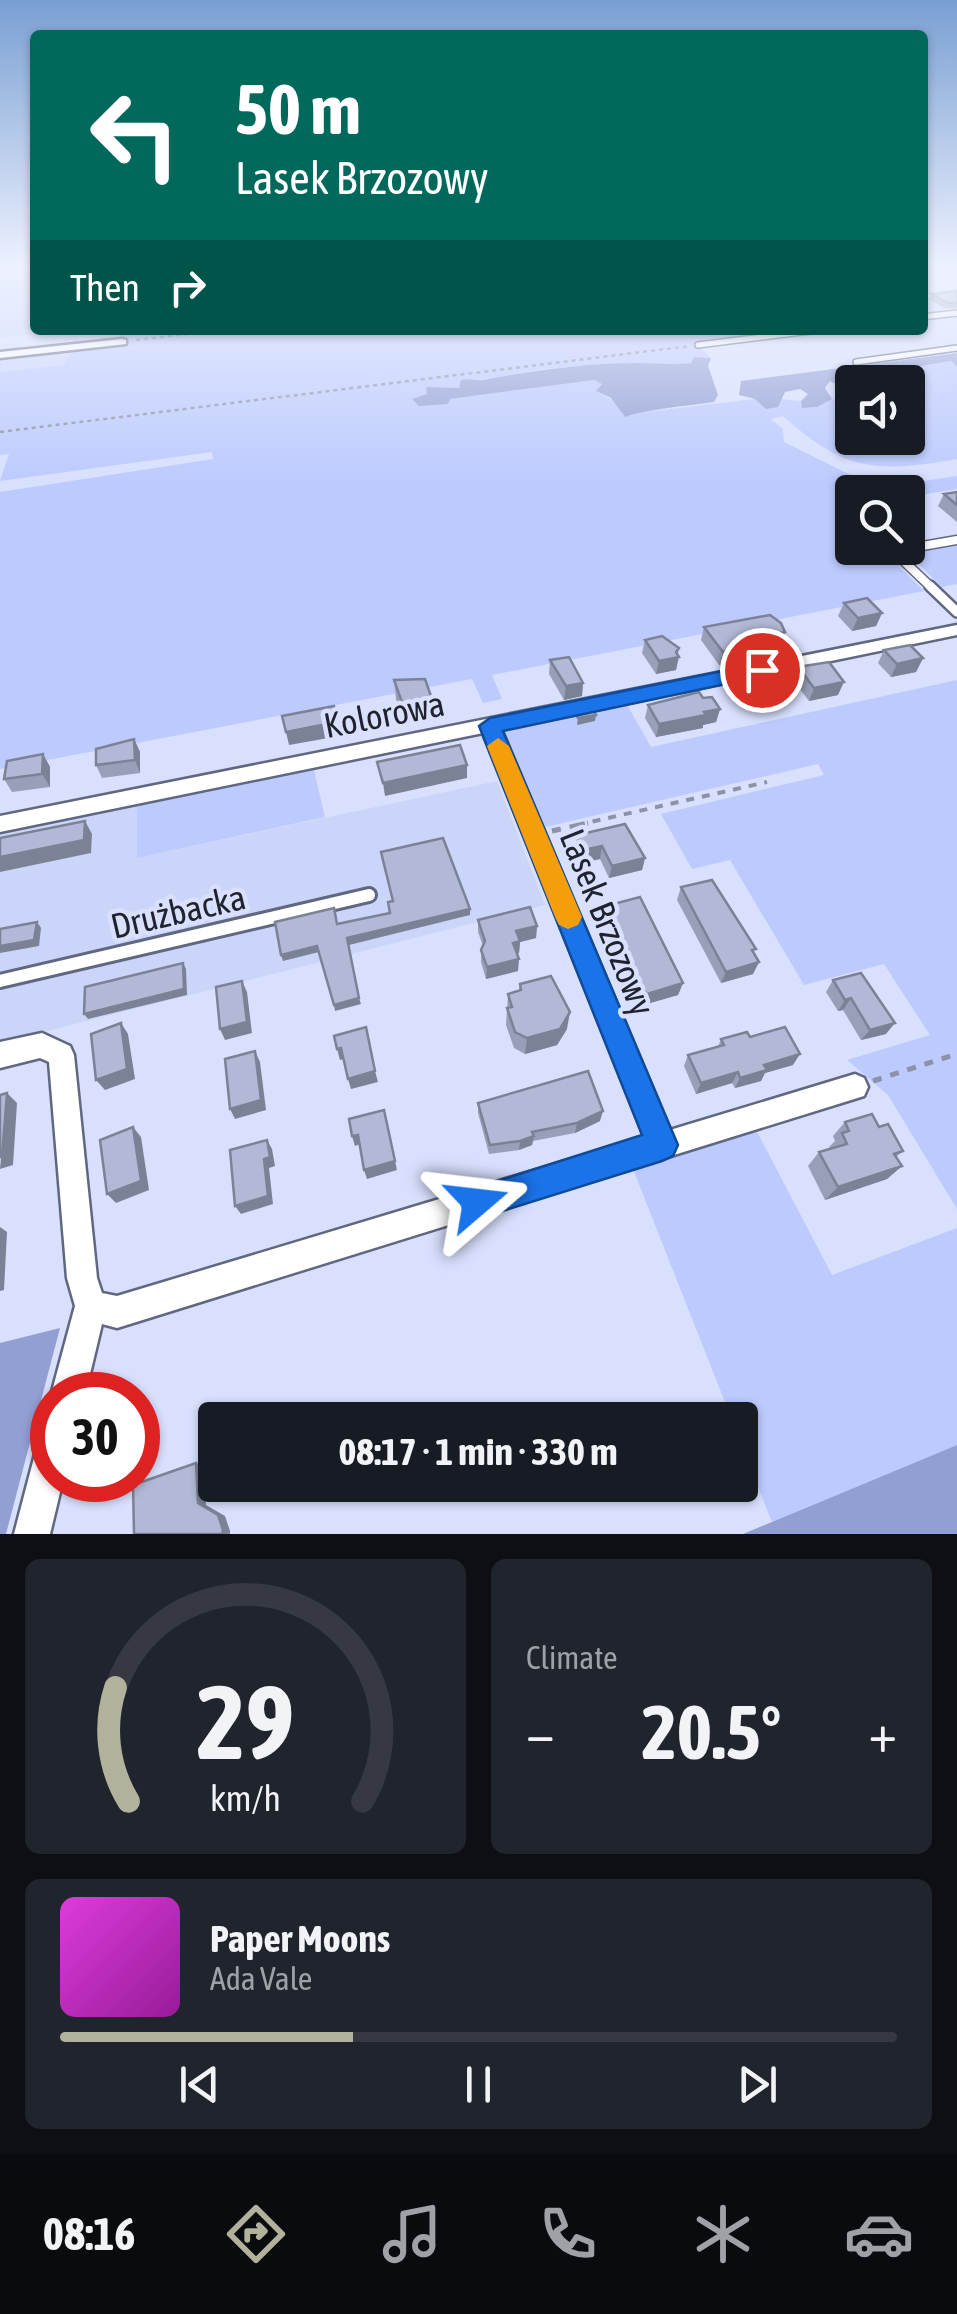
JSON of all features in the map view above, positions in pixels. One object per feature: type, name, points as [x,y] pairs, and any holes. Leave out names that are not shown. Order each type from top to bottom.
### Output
[{"type":"street","points":[[0,355],[122,342]]},
{"type":"street","name":"Kolorowa","points":[[0,824],[957,630]]},
{"type":"street","name":"Lasek Brzozowy","points":[[490,726],[662,1145]]},
{"type":"street","points":[[0,1055],[42,1044],[61,1055],[82,1278],[91,1306],[74,1372]]},
{"type":"street","points":[[91,1306],[118,1312],[155,1303],[854,1087]]},
{"type":"street","points":[[32,1534],[40,1502]]},
{"type":"lane","points":[[698,345],[749,339]]},
{"type":"lane","points":[[856,362],[957,348]]},
{"type":"lane","points":[[925,544],[957,540]]},
{"type":"lane","points":[[909,565],[957,612]]},
{"type":"lane","name":"Drużbacka","points":[[0,981],[369,895]]},
{"type":"path","points":[[122,342],[150,339]]},
{"type":"path","points":[[0,432],[698,345]]},
{"type":"path","points":[[535,835],[766,782]]},
{"type":"path","points":[[854,1087],[957,1054]]},
{"type":"shaded area","points":[[120,339],[755,339],[699,346],[711,358],[694,357],[691,363],[544,369],[468,379],[460,388],[426,388],[427,394],[413,399],[449,399],[594,380],[603,384],[596,391],[635,413],[755,399],[778,407],[781,399],[801,401],[802,408],[817,407],[835,400],[835,453],[783,416],[771,419],[783,429],[784,442],[851,475],[835,475],[835,565],[898,565],[924,591],[492,675],[502,699],[483,703],[472,679],[0,769],[0,492],[213,459],[212,452],[0,481],[9,454],[0,455],[0,372],[63,365],[73,350],[119,344]]},
{"type":"shaded area","points":[[73,350],[63,365],[0,372],[0,356]]},
{"type":"shaded area","points":[[957,353],[957,367],[951,361],[925,365],[864,365]]},
{"type":"shaded area","points":[[694,357],[711,358],[708,366],[718,395],[714,402],[625,417],[611,398],[596,391],[602,384],[594,380],[450,399],[448,404],[419,406],[412,399],[427,394],[426,387],[459,388],[464,379],[484,380],[598,364],[691,363]]},
{"type":"shaded area","points":[[951,361],[957,367],[957,459],[884,466],[838,455],[925,455],[925,365]]},
{"type":"shaded area","points":[[835,369],[835,384],[830,381],[825,388],[832,399],[817,407],[802,408],[801,401],[808,394],[800,389],[785,392],[778,407],[766,409],[755,399],[739,395],[741,381]]},
{"type":"shaded area","points":[[957,476],[957,489],[925,494],[925,481]]},
{"type":"shaded area","points":[[957,545],[957,584],[942,587],[919,565],[925,565],[925,551]]},
{"type":"shaded area","points":[[957,680],[957,1209],[888,1095],[847,1060],[930,1035],[884,964],[804,985],[730,860],[692,869],[661,814],[824,775],[818,764],[545,827],[502,727],[626,703],[651,747]]},
{"type":"shaded area","points":[[313,766],[325,817],[137,858],[137,803]]},
{"type":"shaded area","points":[[497,781],[545,905],[0,1043],[0,832],[137,803],[137,858]]},
{"type":"shaded area","points":[[757,1132],[832,1275],[957,1228],[957,1445],[772,1522],[758,1487],[758,1402],[725,1402],[633,1169]]},
{"type":"shaded area","points":[[60,1328],[48,1372],[30,1372],[30,1442],[6,1534],[0,1534],[0,1343]]},
{"type":"shaded area","points":[[957,1445],[957,1534],[743,1534],[772,1522]]},
{"type":"building","points":[[957,492],[957,505],[944,494]]},
{"type":"building","points":[[867,598],[882,613],[858,618],[844,603]]},
{"type":"building","points":[[770,615],[785,632],[736,642],[741,648],[723,652],[704,627]]},
{"type":"building","points":[[662,636],[679,648],[679,657],[659,661],[645,640]]},
{"type":"building","points":[[910,645],[923,658],[897,664],[884,650]]},
{"type":"building","points":[[569,657],[583,683],[566,686],[550,660]]},
{"type":"building","points":[[829,662],[844,682],[814,688],[798,667]]},
{"type":"building","points":[[425,679],[432,699],[403,705],[394,680]]},
{"type":"building","points":[[699,692],[703,698],[712,697],[720,709],[659,724],[648,705]]},
{"type":"building","points":[[334,706],[337,722],[286,732],[282,716]]},
{"type":"building","points":[[592,708],[596,715],[578,718],[574,711]]},
{"type":"building","points":[[134,739],[135,760],[96,765],[96,749]]},
{"type":"building","points":[[460,745],[467,765],[383,783],[377,762]]},
{"type":"building","points":[[43,754],[42,774],[4,779],[7,761]]},
{"type":"building","points":[[85,821],[84,840],[0,857],[0,838]]},
{"type":"building","points":[[625,824],[645,858],[612,866],[602,846],[584,850],[577,835]]},
{"type":"building","points":[[443,838],[470,909],[347,938],[359,998],[334,1005],[317,946],[281,955],[275,922],[334,908],[337,924],[390,913],[388,902],[393,901],[381,852]]},
{"type":"building","points":[[712,880],[756,949],[752,950],[759,962],[726,972],[681,887]]},
{"type":"building","points":[[640,897],[683,983],[647,994],[638,982],[606,906]]},
{"type":"building","points":[[530,907],[537,926],[516,931],[520,941],[513,943],[519,959],[487,967],[478,920]]},
{"type":"building","points":[[37,922],[34,940],[0,946],[0,929]]},
{"type":"building","points":[[183,963],[184,989],[84,1014],[85,987]]},
{"type":"building","points":[[861,973],[895,1023],[870,1030],[851,998],[845,1000],[833,980]]},
{"type":"building","points":[[551,976],[570,1012],[560,1029],[527,1038],[515,1032],[507,1008],[512,1007],[508,994],[521,990],[520,984]]},
{"type":"building","points":[[242,981],[247,1022],[220,1029],[216,987]]},
{"type":"building","points":[[121,1023],[127,1069],[96,1080],[91,1034]]},
{"type":"building","points":[[366,1027],[375,1071],[348,1079],[334,1036]]},
{"type":"building","points":[[785,1027],[800,1054],[764,1065],[767,1070],[740,1078],[738,1072],[701,1083],[688,1055],[724,1045],[721,1039],[747,1032],[750,1037]]},
{"type":"building","points":[[255,1051],[261,1100],[230,1109],[225,1059]]},
{"type":"building","points":[[588,1071],[603,1111],[577,1123],[532,1132],[534,1136],[520,1141],[490,1145],[478,1103]]},
{"type":"building","points":[[7,1093],[2,1156],[0,1157],[0,1095]]},
{"type":"building","points":[[384,1110],[395,1161],[364,1170],[358,1135],[352,1136],[349,1119]]},
{"type":"building","points":[[872,1114],[879,1127],[888,1124],[903,1151],[894,1154],[902,1166],[838,1187],[819,1152],[847,1144],[842,1133],[849,1131],[845,1122]]},
{"type":"building","points":[[133,1127],[141,1181],[107,1194],[100,1140]]},
{"type":"building","points":[[267,1140],[270,1157],[264,1159],[268,1196],[235,1206],[230,1150]]},
{"type":"building","points":[[196,1463],[198,1503],[218,1515],[222,1534],[134,1534],[133,1502],[160,1502],[160,1476]]},
{"type":"slow traffic","points":[[498,746],[568,917]]},
{"type":"route","points":[[477,1202],[662,1145],[490,726],[762,670]]}]
